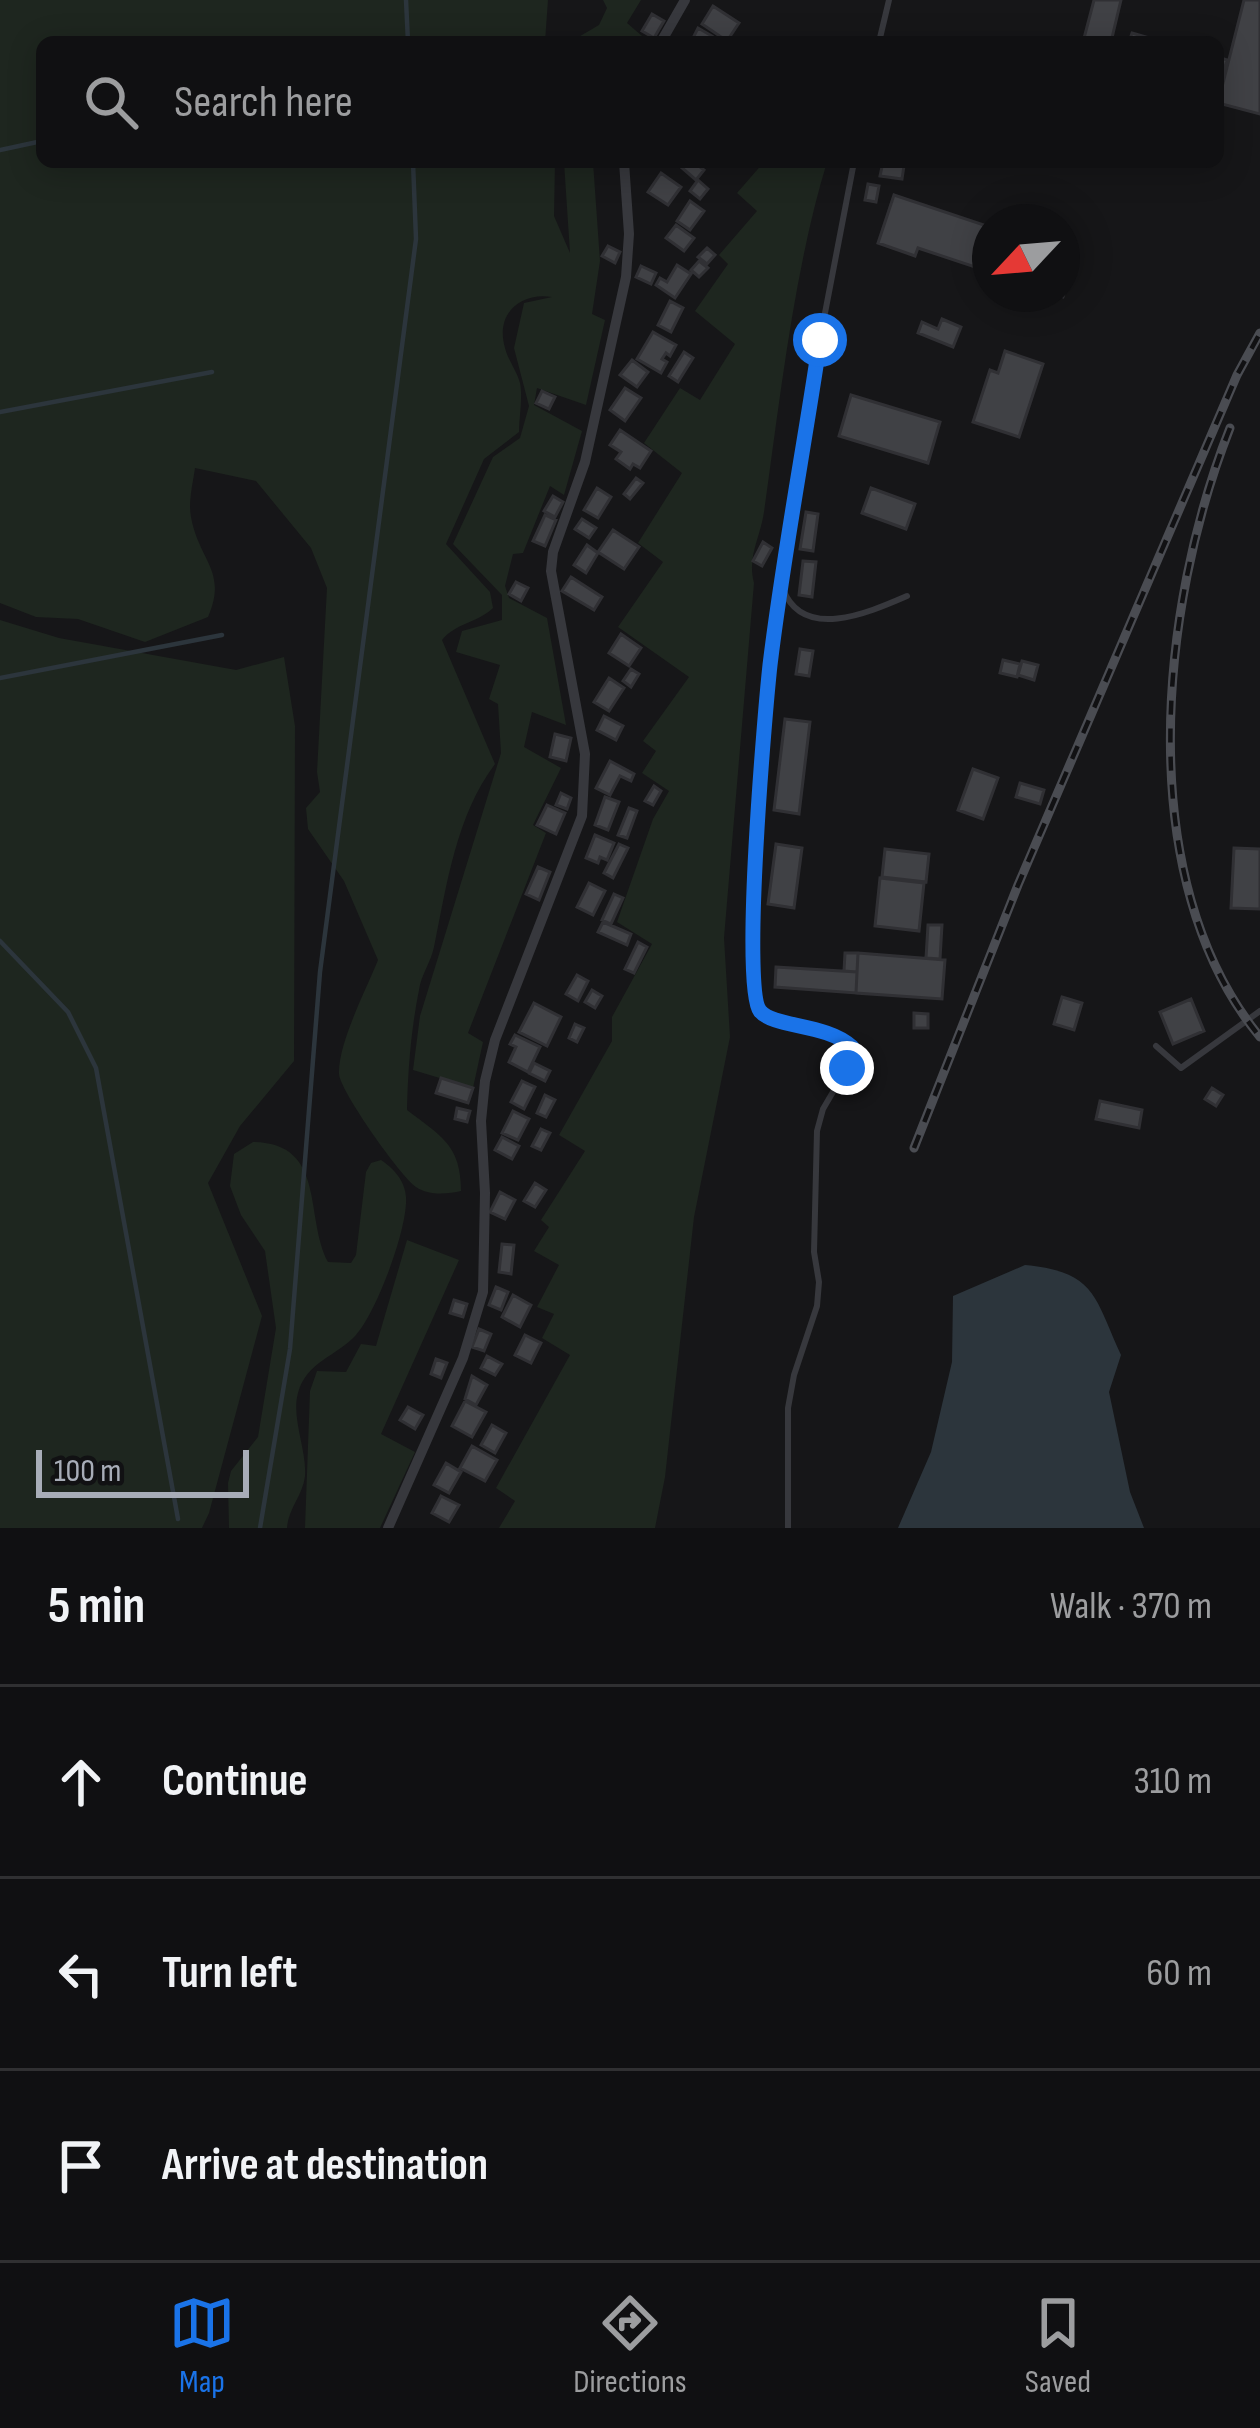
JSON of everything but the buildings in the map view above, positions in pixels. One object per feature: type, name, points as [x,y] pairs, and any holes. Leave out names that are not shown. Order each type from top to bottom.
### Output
[{"type":"street","points":[[665,36],[685,0]]},
{"type":"street","points":[[388,1528],[463,1358],[483,1292],[481,1121],[485,1081],[495,1040],[582,816],[585,754],[551,571],[553,552],[586,461],[626,277],[629,234],[624,168]]},
{"type":"lane","points":[[880,36],[889,0]]},
{"type":"lane","points":[[788,1528],[788,1408],[814,1321],[819,1282],[814,1252],[817,1131],[852,1047],[839,1035],[770,1019],[754,999],[753,927],[770,666],[820,340],[853,168]]},
{"type":"lane","points":[[783,589],[789,604],[810,618],[840,619],[907,596]]},
{"type":"lane","points":[[1156,1046],[1181,1068],[1260,1011]]},
{"type":"shaded area","points":[[0,0],[548,0],[545,36],[36,36],[36,168],[555,168],[554,216],[570,253],[564,168],[593,168],[600,261],[592,314],[605,320],[586,405],[537,388],[534,405],[582,431],[564,495],[550,486],[523,553],[513,554],[505,586],[509,598],[547,618],[566,725],[532,712],[524,747],[561,768],[533,825],[546,833],[468,1033],[483,1042],[473,1088],[413,1070],[420,1016],[501,753],[498,704],[489,699],[500,665],[456,652],[462,631],[502,620],[502,595],[453,544],[493,457],[520,438],[529,406],[514,348],[524,303],[552,297],[520,302],[507,316],[506,352],[520,383],[519,432],[484,459],[446,544],[490,592],[493,608],[442,640],[495,764],[462,828],[433,953],[420,984],[407,1110],[453,1152],[461,1191],[427,1192],[408,1180],[360,1115],[339,1074],[348,1032],[378,960],[344,881],[308,829],[306,808],[320,792],[317,772],[327,588],[311,548],[256,481],[195,468],[191,517],[215,588],[208,617],[145,642],[78,619],[36,617],[0,603]]},
{"type":"shaded area","points":[[603,0],[641,0],[627,23],[642,36],[580,36],[599,25],[607,8]]},
{"type":"shaded area","points":[[759,168],[825,168],[797,290],[764,512],[753,556],[724,938],[730,1037],[694,1217],[665,1477],[655,1528],[499,1528],[515,1501],[496,1488],[570,1355],[542,1338],[554,1314],[537,1307],[559,1265],[534,1251],[549,1227],[541,1220],[585,1151],[559,1135],[612,1041],[612,1017],[652,944],[617,922],[653,819],[669,791],[642,773],[656,751],[643,741],[689,677],[618,627],[663,562],[638,543],[682,473],[644,443],[680,388],[700,400],[735,344],[695,311],[728,264],[719,255],[757,211],[737,193]]},
{"type":"shaded area","points":[[0,620],[59,638],[236,670],[284,657],[295,726],[294,1061],[240,1126],[208,1183],[262,1316],[202,1528],[0,1528]]},
{"type":"shaded area","points":[[253,1142],[293,1155],[303,1169],[328,1262],[351,1263],[356,1255],[371,1163],[381,1160],[394,1171],[406,1197],[397,1248],[364,1323],[308,1374],[298,1393],[296,1413],[305,1476],[287,1528],[229,1528],[228,1483],[231,1471],[258,1437],[276,1328],[265,1251],[241,1215],[230,1186],[234,1154]]},
{"type":"shaded area","points":[[407,1240],[459,1260],[381,1434],[415,1452],[380,1528],[305,1528],[310,1391],[317,1371],[346,1372],[361,1344],[376,1346]]},
{"type":"shaded area","points":[[1025,1265],[1048,1268],[1079,1281],[1090,1290],[1105,1317],[1121,1355],[1109,1392],[1130,1492],[1144,1528],[898,1528],[931,1452],[952,1362],[953,1296]]},
{"type":"waterway","points":[[406,0],[408,36]]},
{"type":"waterway","points":[[0,150],[36,142]]},
{"type":"waterway","points":[[260,1528],[290,1349],[320,972],[416,239],[413,168]]},
{"type":"waterway","points":[[0,412],[212,372]]},
{"type":"waterway","points":[[0,678],[222,635]]},
{"type":"waterway","points":[[0,941],[68,1012],[96,1068],[178,1519]]},
{"type":"railway","points":[[914,1148],[1018,885],[1237,375],[1260,333]]},
{"type":"railway","points":[[1230,428],[1187,576],[1170,740],[1175,822],[1191,900],[1219,973],[1260,1037]]},
{"type":"route","points":[[820,340],[770,666],[753,927],[754,999],[770,1019],[839,1035],[852,1047],[847,1068]]}]
